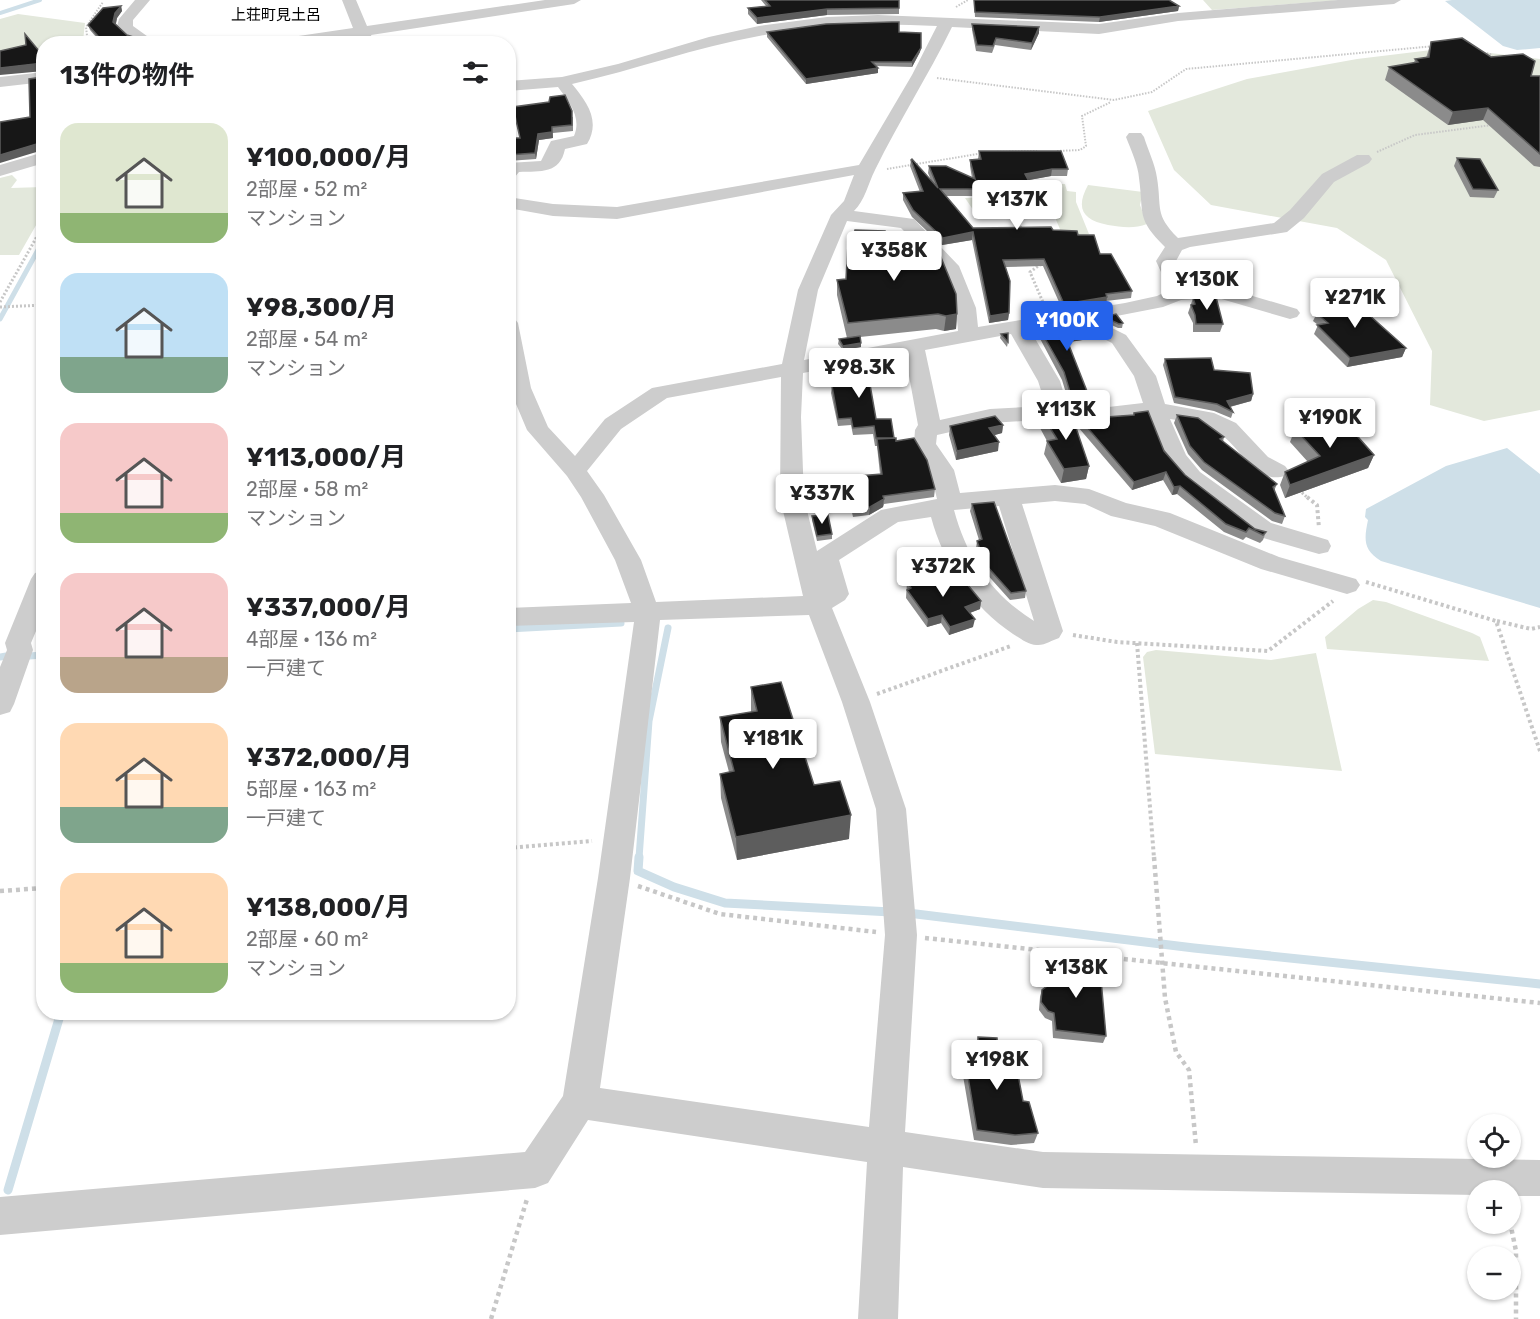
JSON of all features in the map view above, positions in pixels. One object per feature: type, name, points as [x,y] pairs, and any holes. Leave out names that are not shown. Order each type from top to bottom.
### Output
[{"type":"street","points":[[137,36],[125,26],[126,19],[143,0]]},
{"type":"street","points":[[349,0],[364,36]]},
{"type":"street","points":[[370,36],[574,0]]},
{"type":"street","points":[[1193,0],[1208,15]]},
{"type":"street","points":[[516,86],[562,82],[759,31],[854,19],[1099,29],[1178,17],[1394,0]]},
{"type":"street","points":[[923,6],[942,22]]},
{"type":"street","points":[[878,1319],[886,1146],[901,935],[891,809],[856,702],[818,605],[792,498],[790,417],[792,368],[807,290],[840,215],[852,203],[865,171],[920,75],[942,22]]},
{"type":"street","points":[[0,82],[36,78]]},
{"type":"street","points":[[516,167],[547,166],[556,156],[557,145],[581,140],[585,122],[584,112],[562,82]]},
{"type":"street","points":[[1136,137],[1148,176],[1150,208],[1155,226],[1175,246]]},
{"type":"street","points":[[5,168],[36,159]]},
{"type":"street","points":[[1177,294],[1176,283],[1166,261],[1175,246],[1186,242],[1280,228],[1297,214],[1328,178],[1363,159]]},
{"type":"street","points":[[516,203],[553,210],[617,213],[853,171],[865,171]]},
{"type":"street","points":[[840,215],[907,224],[949,266],[966,308],[969,336]]},
{"type":"street","points":[[574,471],[612,424],[660,393],[1164,301],[1177,294],[1218,292],[1290,314]]},
{"type":"street","points":[[1073,316],[1119,339],[1145,376],[1162,432],[1176,458],[1192,477],[1262,529],[1319,546]]},
{"type":"street","points":[[1017,327],[1034,349],[1057,402],[1057,412]]},
{"type":"street","points":[[914,346],[930,428]]},
{"type":"street","points":[[0,1216],[535,1170],[580,1102],[614,878],[648,611],[628,560],[592,495],[538,430],[520,388],[516,366]]},
{"type":"street","points":[[1043,634],[997,609],[956,556],[947,537],[942,467],[925,444],[926,430],[990,416],[1057,412],[1072,418],[1154,409],[1206,418],[1228,428],[1260,462],[1276,471]]},
{"type":"street","points":[[516,617],[818,605],[836,594],[826,557],[890,516],[945,505],[1055,493],[1089,497],[1120,510],[1161,519],[1270,563],[1347,585]]},
{"type":"street","points":[[1008,497],[1043,634]]},
{"type":"street","points":[[0,704],[36,601]]},
{"type":"street","points":[[580,1102],[1043,1170],[1540,1178]]},
{"type":"path","points":[[86,36],[87,25],[103,2]]},
{"type":"path","points":[[1053,151],[1083,149],[1086,146],[1083,113],[1114,100],[1152,92],[1186,69],[1330,57],[1417,46],[1440,46]]},
{"type":"path","points":[[1480,52],[1490,54],[1497,63]]},
{"type":"path","points":[[920,75],[1114,100]]},
{"type":"path","points":[[1363,159],[1415,135],[1500,124]]},
{"type":"path","points":[[865,171],[994,152],[1041,151]]},
{"type":"path","points":[[994,152],[1000,159]]},
{"type":"path","points":[[1007,187],[1003,193],[1008,212],[1024,230]]},
{"type":"path","points":[[0,302],[36,238]]},
{"type":"path","points":[[1042,259],[1041,264],[1030,272],[1045,305],[1047,321]]},
{"type":"path","points":[[0,307],[36,305]]},
{"type":"path","points":[[856,702],[1043,634],[1137,643],[1268,651],[1339,596],[1347,585],[1358,579],[1496,621],[1531,629],[1540,627]]},
{"type":"path","points":[[1496,621],[1540,750]]},
{"type":"path","points":[[1137,643],[1165,998],[1176,1052],[1189,1070],[1198,1172]]},
{"type":"path","points":[[516,847],[619,839]]},
{"type":"path","points":[[614,878],[720,914],[1540,1003]]},
{"type":"path","points":[[0,891],[36,889]]},
{"type":"path","points":[[491,1319],[535,1170]]},
{"type":"path","points":[[1512,1234],[1516,1251],[1516,1319]]},
{"type":"shaded area","points":[[1203,0],[1344,0],[1212,10]]},
{"type":"shaded area","points":[[1540,0],[1540,48],[1517,50],[1503,46],[1445,1]]},
{"type":"shaded area","points":[[18,14],[85,23],[84,36],[36,36],[36,53],[0,56],[0,19]]},
{"type":"shaded area","points":[[1448,48],[1540,59],[1540,410],[1484,421],[1430,405],[1432,351],[1386,260],[1337,228],[1211,205],[1174,170],[1148,111],[1247,79],[1357,59]]},
{"type":"shaded area","points":[[12,175],[17,180],[11,188],[36,187],[36,225],[19,255],[0,255],[0,178]]},
{"type":"shaded area","points":[[1049,184],[1065,184],[1067,191],[1076,192],[1076,202],[1089,234],[1082,236],[1062,234],[1043,189]]},
{"type":"shaded area","points":[[1088,185],[1143,192],[1140,205],[1147,224],[1123,227],[1092,220],[1082,207]]},
{"type":"shaded area","points":[[965,198],[1000,198],[1007,215],[989,217],[976,214]]},
{"type":"shaded area","points":[[1507,448],[1540,474],[1540,608],[1381,561],[1371,553],[1366,544],[1368,520],[1365,517],[1366,509],[1446,466]]},
{"type":"shaded area","points":[[1373,600],[1386,602],[1480,637],[1489,661],[1327,649],[1325,637],[1358,609]]},
{"type":"shaded area","points":[[1156,650],[1271,660],[1316,653],[1342,771],[1155,754],[1143,657],[1147,652]]},
{"type":"building","points":[[765,0],[899,0],[899,8],[827,9],[757,18],[748,8],[770,6]]},
{"type":"building","points":[[974,0],[1169,0],[1179,6],[1100,17],[975,12]]},
{"type":"building","points":[[121,6],[115,13],[113,22],[130,36],[98,36],[88,25],[103,8]]},
{"type":"building","points":[[899,22],[899,32],[921,33],[921,48],[912,62],[872,62],[878,68],[806,79],[767,32],[826,24]]},
{"type":"building","points":[[972,24],[1039,27],[1032,43],[996,38],[993,46],[977,45]]},
{"type":"building","points":[[25,34],[36,47],[36,64],[0,68],[0,51],[26,45]]},
{"type":"building","points":[[1462,38],[1491,57],[1523,54],[1535,61],[1531,76],[1540,76],[1540,154],[1488,108],[1453,112],[1389,67],[1418,62],[1415,59],[1429,57],[1431,42]]},
{"type":"building","points":[[36,78],[36,144],[0,155],[0,122],[30,117],[29,79]]},
{"type":"building","points":[[565,95],[572,111],[572,125],[552,127],[552,132],[538,134],[535,153],[516,154],[516,138],[520,138],[516,107],[549,102],[550,97]]},
{"type":"building","points":[[979,151],[1061,151],[1068,169],[1052,169],[1025,174],[1033,189],[940,189],[973,228],[1051,227],[1053,230],[1077,231],[1078,235],[1094,235],[1100,254],[1111,254],[1132,291],[1106,294],[1107,297],[1064,304],[1044,259],[1003,260],[1010,281],[1009,313],[990,316],[973,232],[943,238],[913,210],[903,193],[923,191],[912,159],[938,188],[929,166],[946,166],[975,179],[970,160],[981,159]]},
{"type":"building","points":[[1457,158],[1480,159],[1498,190],[1473,189]]},
{"type":"building","points":[[855,230],[885,231],[884,251],[934,249],[940,255],[956,294],[957,314],[848,323],[837,280],[846,279],[848,244],[852,245]]},
{"type":"building","points":[[1216,297],[1223,324],[1196,324],[1191,305],[1195,304],[1193,298]]},
{"type":"building","points":[[1349,297],[1406,348],[1350,358],[1317,325],[1328,323],[1316,313],[1321,311],[1314,304]]},
{"type":"building","points":[[1116,314],[1123,323],[1119,324],[1104,317]]},
{"type":"building","points":[[1073,318],[1098,330],[1065,335],[1090,399],[1076,401],[1072,399],[1064,372],[1037,324]]},
{"type":"building","points":[[1008,333],[1008,342],[1001,334]]},
{"type":"building","points":[[860,336],[861,343],[843,346],[839,339]]},
{"type":"building","points":[[865,356],[876,419],[891,419],[894,438],[876,438],[874,426],[853,428],[851,418],[838,419],[832,386],[843,383],[840,361]]},
{"type":"building","points":[[1211,358],[1214,370],[1250,373],[1253,394],[1227,401],[1233,412],[1217,404],[1175,397],[1165,359]]},
{"type":"building","points":[[1148,411],[1164,451],[1185,475],[1255,529],[1266,532],[1263,535],[1249,528],[1246,532],[1226,524],[1180,486],[1174,487],[1166,472],[1134,482],[1080,419],[1134,415],[1134,413]]},
{"type":"building","points":[[1071,413],[1089,466],[1064,469],[1047,441],[1057,439],[1042,415]]},
{"type":"building","points":[[1177,415],[1198,418],[1224,437],[1220,439],[1277,484],[1273,487],[1285,516],[1275,513],[1204,462],[1190,446]]},
{"type":"building","points":[[995,416],[1003,425],[989,428],[999,442],[957,451],[950,426]]},
{"type":"building","points":[[1364,416],[1351,429],[1374,455],[1290,485],[1285,472],[1320,456],[1295,429]]},
{"type":"building","points":[[896,438],[896,441],[914,438],[927,460],[935,489],[883,496],[884,499],[870,507],[853,509],[846,477],[882,474],[877,439]]},
{"type":"building","points":[[994,502],[1026,591],[1011,593],[985,564],[977,541],[982,539],[972,504]]},
{"type":"building","points":[[828,515],[832,534],[817,536],[812,516]]},
{"type":"building","points":[[940,571],[949,583],[963,579],[981,601],[965,607],[975,619],[950,627],[942,615],[928,619],[907,590],[911,588],[907,581]]},
{"type":"building","points":[[781,682],[814,785],[840,781],[851,815],[736,837],[720,774],[734,771],[720,717],[757,711],[751,687]]},
{"type":"building","points":[[1052,963],[1100,968],[1106,1036],[1056,1030],[1054,1013],[1048,1011],[1041,1002],[1042,990],[1051,983]]},
{"type":"building","points":[[978,1037],[997,1038],[998,1050],[1008,1049],[1011,1058],[1015,1059],[1023,1101],[1029,1102],[1038,1133],[1015,1135],[977,1130],[964,1053],[978,1052]]},
{"type":"waterway","points":[[0,13],[40,0]]},
{"type":"waterway","points":[[0,319],[36,254]]},
{"type":"waterway","points":[[516,629],[621,623]]},
{"type":"waterway","points":[[639,858],[649,721],[668,628]]},
{"type":"waterway","points":[[0,657],[6,656]]},
{"type":"waterway","points":[[29,656],[36,656]]},
{"type":"waterway","points":[[639,857],[638,871],[674,887],[725,903],[891,912]]},
{"type":"waterway","points":[[908,913],[1194,948],[1540,984]]},
{"type":"waterway","points":[[8,1190],[59,1020]]},
{"type":"district","name":"上荘町見土呂","points":[[276,15]]}]
